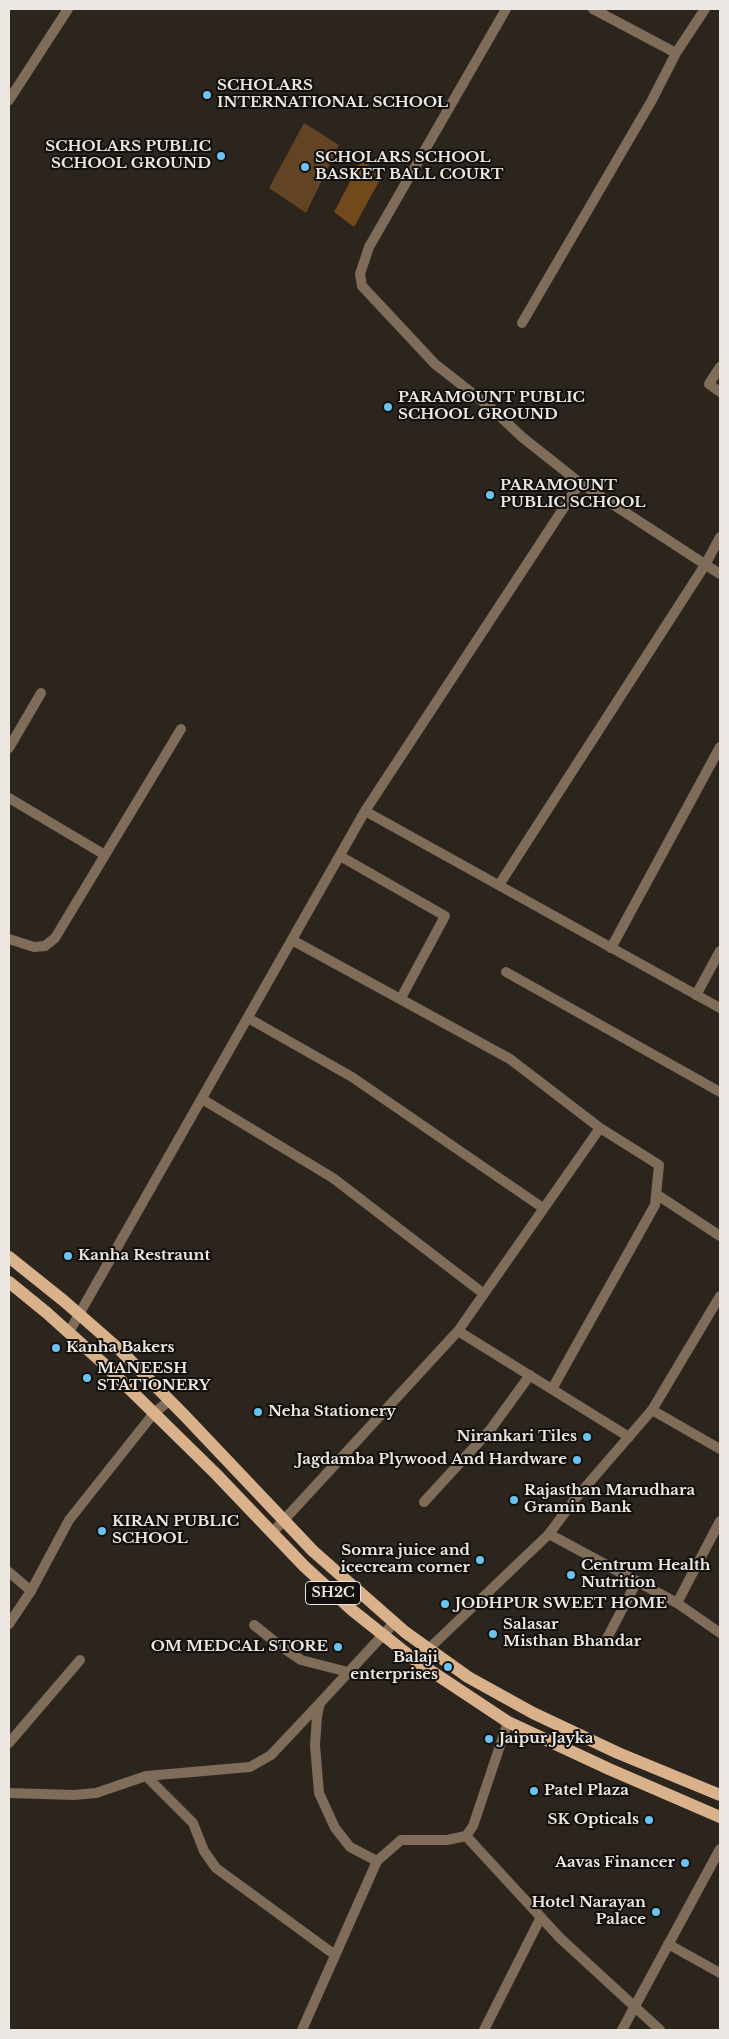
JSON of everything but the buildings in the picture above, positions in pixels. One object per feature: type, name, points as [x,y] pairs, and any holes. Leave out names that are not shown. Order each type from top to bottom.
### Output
[{"type":"main road","name":"SH2C","points":[[9,1257],[80,1314],[121,1351],[313,1551],[394,1623],[468,1678],[533,1713],[618,1753],[720,1795]]},
{"type":"main road","name":"SH2C","points":[[9,1282],[105,1365],[272,1533],[352,1610],[416,1661],[508,1722],[609,1769],[720,1817]]},
{"type":"street","points":[[9,100],[68,9]]},
{"type":"street","points":[[506,9],[369,247],[360,274],[362,286],[435,364],[490,407],[522,437],[580,483],[720,574]]},
{"type":"street","points":[[594,9],[676,53]]},
{"type":"street","points":[[522,323],[652,100],[676,53],[705,9]]},
{"type":"street","points":[[720,367],[709,384],[720,392]]},
{"type":"street","points":[[69,1332],[365,811],[580,483]]},
{"type":"street","points":[[498,885],[705,565],[720,537]]},
{"type":"street","points":[[9,748],[41,693]]},
{"type":"street","points":[[9,939],[34,947],[44,946],[55,938],[181,729]]},
{"type":"street","points":[[611,948],[720,747]]},
{"type":"street","points":[[9,798],[105,855]]},
{"type":"street","points":[[365,811],[720,1008]]},
{"type":"street","points":[[340,856],[445,916],[401,998]]},
{"type":"street","points":[[292,940],[510,1059],[600,1128],[659,1165],[655,1205],[552,1389]]},
{"type":"street","points":[[696,995],[720,951]]},
{"type":"street","points":[[506,972],[720,1092]]},
{"type":"street","points":[[248,1018],[352,1077],[543,1208]]},
{"type":"street","points":[[202,1099],[333,1178],[484,1294]]},
{"type":"street","points":[[272,1533],[458,1331],[600,1128]]},
{"type":"street","points":[[656,1194],[720,1236]]},
{"type":"street","points":[[416,1661],[549,1534],[575,1498],[652,1410],[720,1296]]},
{"type":"street","points":[[458,1331],[628,1437]]},
{"type":"street","points":[[424,1502],[490,1430],[530,1375]]},
{"type":"street","points":[[9,1624],[31,1591],[69,1520],[154,1413],[170,1400]]},
{"type":"street","points":[[652,1410],[720,1449]]},
{"type":"street","points":[[677,1603],[720,1521]]},
{"type":"street","points":[[549,1534],[677,1603],[720,1633]]},
{"type":"street","points":[[9,1572],[31,1591]]},
{"type":"street","points":[[605,1642],[637,1581]]},
{"type":"street","points":[[9,1794],[74,1795],[96,1793],[146,1776],[250,1767],[271,1755],[384,1636],[394,1623]]},
{"type":"street","points":[[254,1625],[279,1646],[301,1660],[348,1672]]},
{"type":"street","points":[[9,1743],[80,1660]]},
{"type":"street","points":[[320,1702],[315,1745],[319,1793],[336,1828],[350,1847],[377,1861]]},
{"type":"street","points":[[302,2030],[377,1861],[401,1840],[446,1840],[466,1836],[473,1826],[508,1722]]},
{"type":"street","points":[[146,1776],[193,1823],[204,1851],[216,1868],[336,1955]]},
{"type":"street","points":[[466,1836],[560,1938],[660,2030]]},
{"type":"street","points":[[622,2030],[720,1849]]},
{"type":"street","points":[[484,2030],[541,1917]]},
{"type":"street","points":[[668,1944],[720,1973]]},
{"type":"shaded area","name":"SCHOLARS SCHOOL BASKET BALL COURT","points":[[304,123],[339,145],[306,213],[269,188]]},
{"type":"shaded area","points":[[362,159],[382,176],[354,227],[334,212]]},
{"type":"place","name":"SCHOLARS INTERNATIONAL SCHOOL","points":[[207,95]]},
{"type":"place","name":"SCHOLARS PUBLIC SCHOOL GROUND","points":[[221,156]]},
{"type":"place","name":"SCHOLARS SCHOOL BASKET BALL COURT","points":[[305,167]]},
{"type":"place","name":"PARAMOUNT PUBLIC SCHOOL GROUND","points":[[388,407]]},
{"type":"place","name":"PARAMOUNT PUBLIC SCHOOL","points":[[490,495]]},
{"type":"place","name":"Kanha Restraunt","points":[[68,1256]]},
{"type":"place","name":"Kanha Bakers","points":[[56,1348]]},
{"type":"place","name":"MANEESH STATIONERY","points":[[87,1378]]},
{"type":"place","name":"Neha Stationery","points":[[258,1412]]},
{"type":"place","name":"Nirankari Tiles","points":[[587,1437]]},
{"type":"place","name":"Jagdamba Plywood And Hardware","points":[[577,1460]]},
{"type":"place","name":"Rajasthan Marudhara Gramin Bank","points":[[514,1500]]},
{"type":"place","name":"KIRAN PUBLIC SCHOOL","points":[[102,1531]]},
{"type":"place","name":"Somra juice and icecream corner","points":[[480,1560]]},
{"type":"place","name":"Centrum Health Nutrition","points":[[571,1575]]},
{"type":"place","name":"JODHPUR SWEET HOME","points":[[445,1604]]},
{"type":"place","name":"Salasar Misthan Bhandar","points":[[493,1634]]},
{"type":"place","name":"OM MEDCAL STORE","points":[[338,1647]]},
{"type":"place","name":"Balaji enterprises","points":[[448,1667]]},
{"type":"place","name":"Jaipur Jayka","points":[[489,1739]]},
{"type":"place","name":"Patel Plaza","points":[[534,1791]]},
{"type":"place","name":"SK Opticals","points":[[649,1820]]},
{"type":"place","name":"Aavas Financer","points":[[685,1863]]},
{"type":"place","name":"Hotel Narayan Palace","points":[[656,1912]]}]
